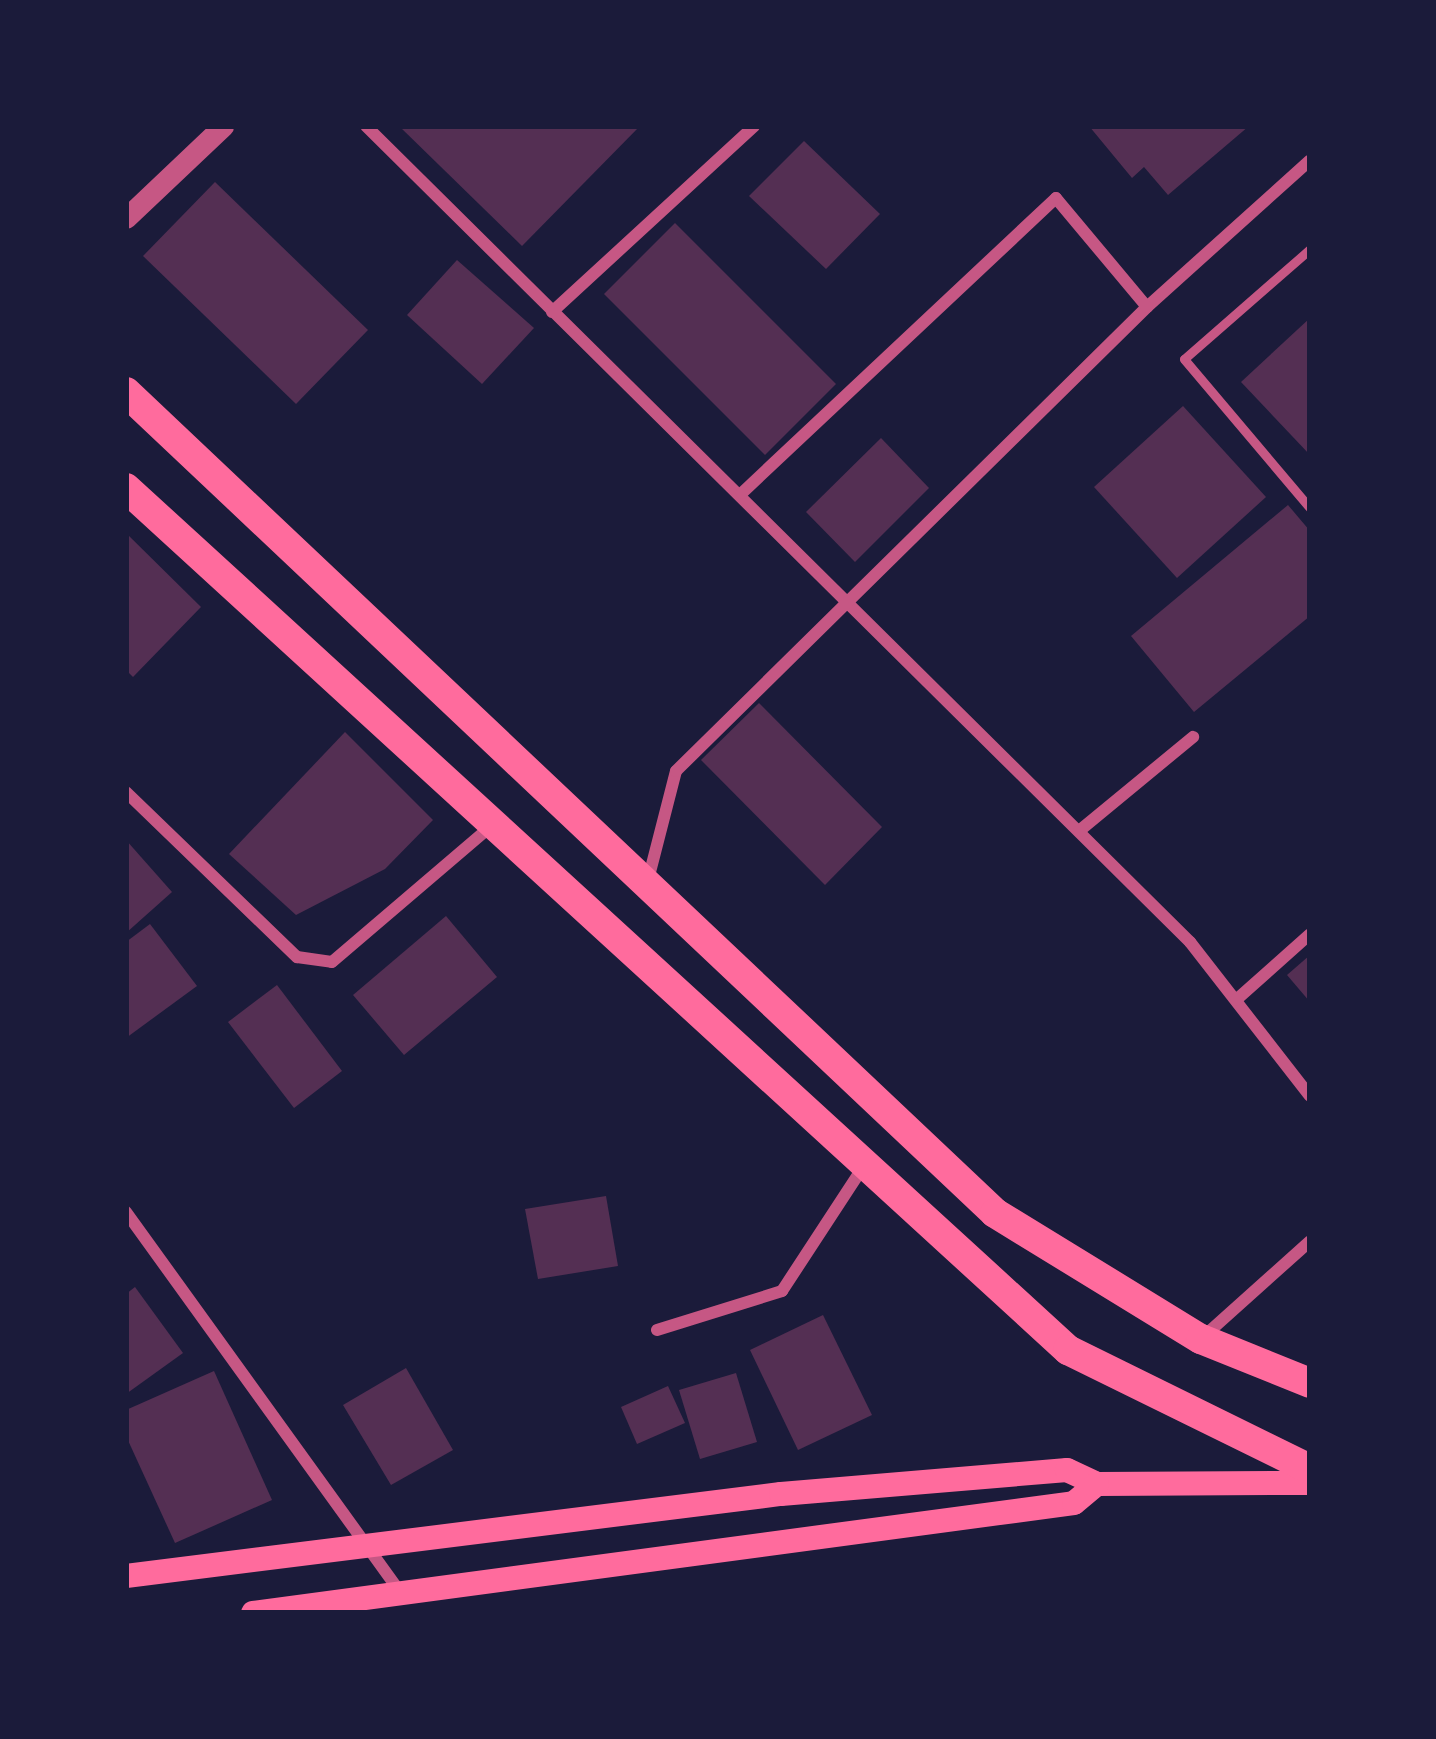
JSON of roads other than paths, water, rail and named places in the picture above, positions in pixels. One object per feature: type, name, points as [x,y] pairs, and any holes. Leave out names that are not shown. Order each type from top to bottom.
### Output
[{"type":"main road","points":[[126,392],[650,876],[994,1213],[1201,1339],[1310,1383]]},
{"type":"main road","points":[[126,488],[497,821],[1068,1350],[1310,1469]]},
{"type":"main road","points":[[126,1576],[373,1544],[1067,1470],[1096,1484],[1310,1483]]},
{"type":"main road","points":[[253,1613],[1074,1504],[1096,1484]]},
{"type":"street","points":[[126,218],[223,126]]},
{"type":"street","points":[[366,126],[846,595],[1190,942],[1310,1096]]},
{"type":"street","points":[[552,312],[754,126]]},
{"type":"street","points":[[650,876],[676,771],[846,595],[1147,307],[1310,160]]},
{"type":"street","points":[[742,494],[1056,198],[1147,307]]},
{"type":"street","points":[[1079,831],[1193,736]]},
{"type":"street","points":[[126,792],[297,957],[332,962],[497,821]]},
{"type":"street","points":[[1236,1000],[1310,934]]},
{"type":"street","points":[[656,1330],[782,1291],[866,1163]]},
{"type":"street","points":[[126,1212],[373,1544],[402,1594]]},
{"type":"street","points":[[1201,1339],[1310,1241]]},
{"type":"lane","points":[[1310,249],[1184,359],[1310,508]]}]
